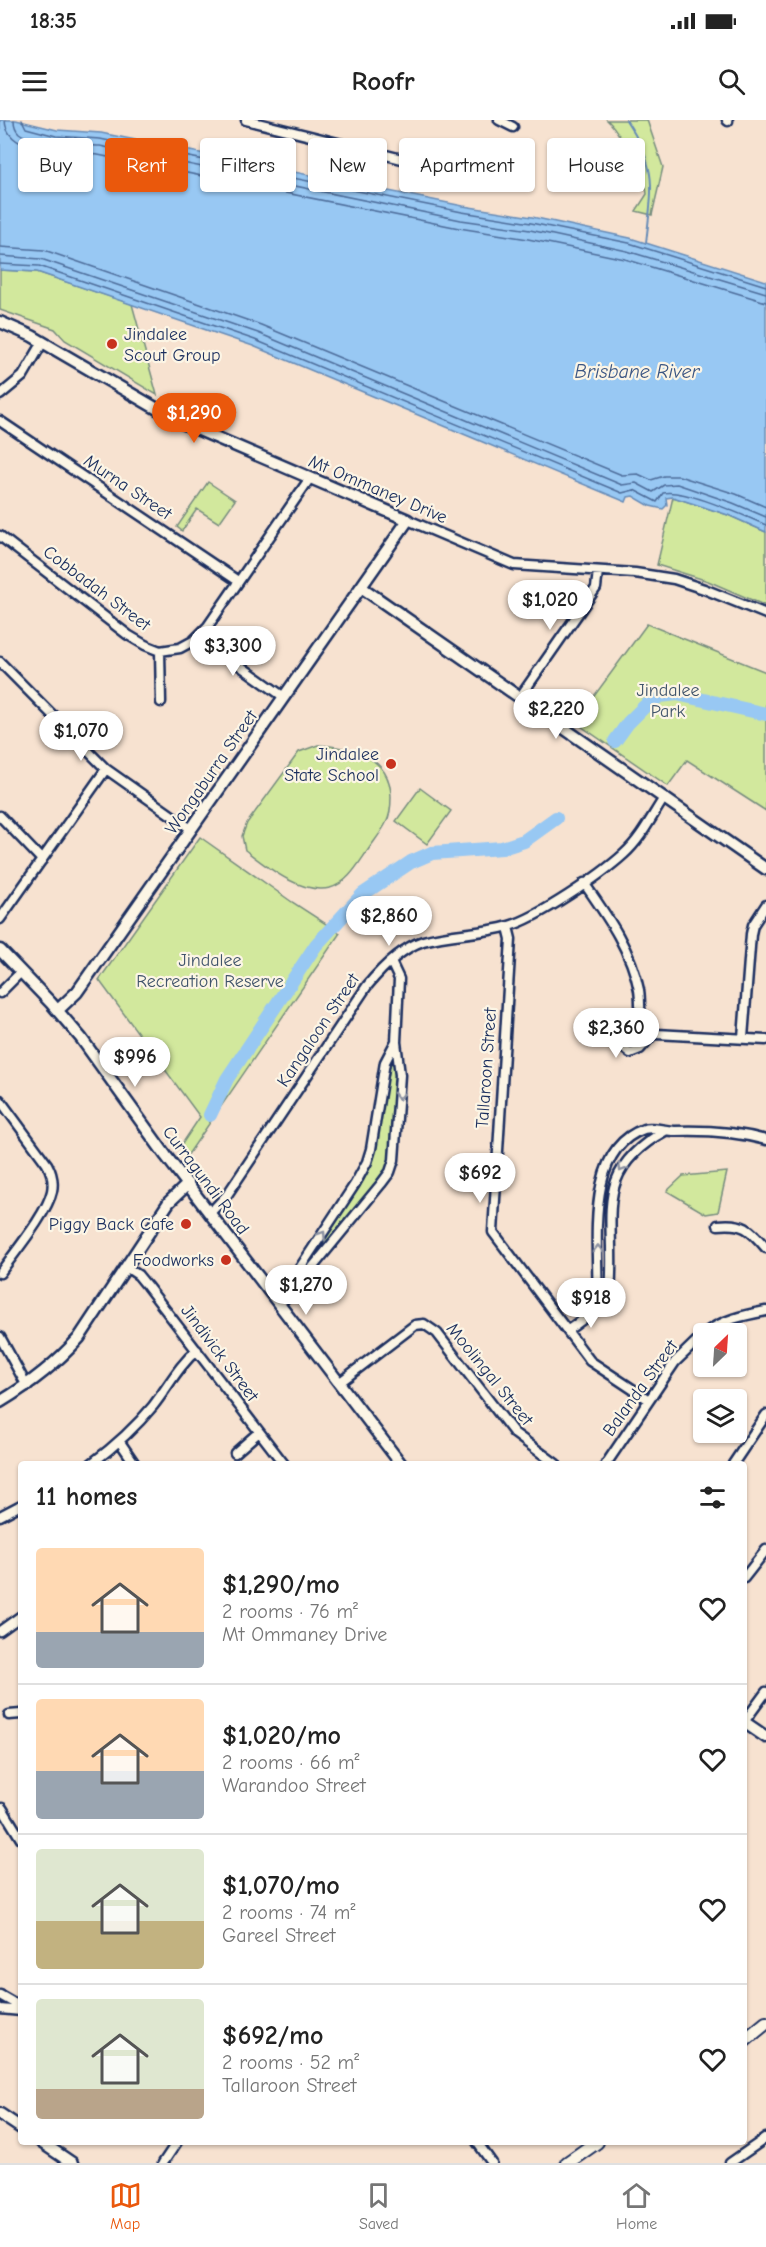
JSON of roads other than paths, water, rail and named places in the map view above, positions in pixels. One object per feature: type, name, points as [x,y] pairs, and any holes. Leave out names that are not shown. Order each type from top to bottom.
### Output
[{"type":"main road","points":[[747,2039],[766,2023]]},
{"type":"main road","points":[[567,2163],[593,2145]]},
{"type":"street","points":[[246,120],[399,158]]},
{"type":"street","points":[[499,120],[513,127]]},
{"type":"street","name":"Mt Ommaney Drive","points":[[0,322],[43,342],[178,421],[514,565],[635,573],[674,579],[766,614]]},
{"type":"street","points":[[0,395],[15,385],[23,376],[43,342]]},
{"type":"street","name":"Murna Street","points":[[0,421],[238,581]]},
{"type":"street","name":"Cobbadah Street","points":[[0,536],[128,635],[160,651],[180,648],[208,626],[310,478]]},
{"type":"street","name":"Wongaburra Street","points":[[58,1011],[77,992],[408,520]]},
{"type":"street","points":[[520,697],[596,588],[598,571]]},
{"type":"street","points":[[362,587],[766,869]]},
{"type":"street","points":[[198,636],[284,697]]},
{"type":"street","points":[[160,651],[161,702]]},
{"type":"street","points":[[0,662],[106,769],[191,829]]},
{"type":"street","points":[[0,919],[106,769]]},
{"type":"street","name":"Kangaloon Street","points":[[210,1213],[227,1195],[367,986],[391,962],[409,948],[424,941],[508,927],[523,921],[584,883],[625,853],[664,798]]},
{"type":"street","points":[[0,816],[42,860]]},
{"type":"street","points":[[584,883],[618,932],[629,955],[639,992],[641,1020],[646,1029],[654,1033],[766,1040]]},
{"type":"street","points":[[743,1038],[751,934],[753,925],[766,905]]},
{"type":"street","name":"Tallaroon Street","points":[[508,927],[511,939],[493,1232],[590,1361],[649,1400]]},
{"type":"street","name":"Curragundi Road","points":[[0,950],[81,1038],[188,1184],[399,1461]]},
{"type":"street","points":[[276,1301],[314,1265],[391,1170],[400,1072],[397,1038],[399,979],[391,962]]},
{"type":"street","points":[[0,993],[21,972]]},
{"type":"street","points":[[641,1020],[624,1038],[625,1050],[630,1053],[637,1052],[654,1033]]},
{"type":"street","points":[[276,1301],[355,1184],[367,1162],[386,1062],[397,1038]]},
{"type":"street","points":[[0,1100],[47,1164],[52,1174],[53,1189],[44,1209],[0,1273]]},
{"type":"street","points":[[597,1307],[597,1212],[600,1183],[608,1162],[617,1149],[630,1137],[646,1128],[665,1131],[734,1133],[766,1140]]},
{"type":"street","points":[[568,1330],[597,1307],[610,1290],[613,1188],[618,1173],[639,1147],[665,1131]]},
{"type":"street","points":[[0,1402],[27,1386],[62,1357],[79,1338],[169,1202],[188,1184]]},
{"type":"street","points":[[718,1225],[730,1224],[744,1227],[752,1232],[766,1248]]},
{"type":"street","name":"Jindivick Street","points":[[126,1267],[146,1284],[282,1461]]},
{"type":"street","name":"Balanda Street","points":[[721,1323],[766,1311]]},
{"type":"street","name":"Moolingal Street","points":[[339,1383],[415,1325],[424,1324],[437,1333],[514,1433],[552,1461]]},
{"type":"street","points":[[0,1337],[27,1386]]},
{"type":"street","name":"Balanda Street","points":[[608,1461],[675,1362],[693,1342]]},
{"type":"street","points":[[95,1461],[120,1442],[153,1406],[186,1359],[197,1350]]},
{"type":"street","points":[[735,1461],[766,1415]]},
{"type":"street","points":[[235,1453],[259,1432]]},
{"type":"street","points":[[120,1442],[133,1461]]},
{"type":"street","points":[[0,1516],[18,1507]]},
{"type":"street","points":[[747,1574],[766,1550]]},
{"type":"street","points":[[0,1631],[18,1618]]},
{"type":"street","points":[[747,1718],[766,1692]]},
{"type":"street","points":[[9,1715],[18,1714]]},
{"type":"street","points":[[747,1724],[766,1737]]},
{"type":"street","points":[[2,1808],[18,1834]]},
{"type":"street","points":[[0,1995],[18,2007]]},
{"type":"street","points":[[0,2009],[18,2009]]},
{"type":"street","points":[[0,2114],[18,2126]]},
{"type":"street","points":[[730,2163],[766,2138]]},
{"type":"street","points":[[45,2145],[72,2163]]},
{"type":"street","points":[[162,2163],[175,2145]]},
{"type":"street","points":[[479,2145],[492,2163]]},
{"type":"water","name":"Brisbane River","points":[[0,120],[16,120],[57,130],[101,133],[126,138],[105,138],[105,192],[188,192],[188,151],[200,153],[200,192],[296,192],[296,172],[308,175],[308,192],[387,191],[532,217],[630,238],[766,281],[766,532],[728,515],[673,497],[666,498],[667,505],[663,509],[650,506],[633,496],[628,497],[626,502],[253,346],[37,272],[0,270]]},
{"type":"waterway","points":[[626,120],[644,152],[651,179],[646,243]]},
{"type":"waterway","points":[[615,741],[628,723],[645,706],[660,696],[677,694],[766,714]]},
{"type":"waterway","points":[[210,1115],[227,1079],[316,945],[363,894],[411,862],[432,853],[502,848],[524,841],[556,818]]},
{"type":"place","name":"Jindalee Scout Group","points":[[112,344]]},
{"type":"place","name":"Jindalee State School","points":[[391,764]]},
{"type":"place","name":"Piggy Back Cafe","points":[[186,1224]]},
{"type":"place","name":"Foodworks","points":[[226,1260]]},
{"type":"park label","name":"Jindalee Park","points":[[668,700]]},
{"type":"park label","name":"Jindalee Recreation Reserve","points":[[210,970]]}]
